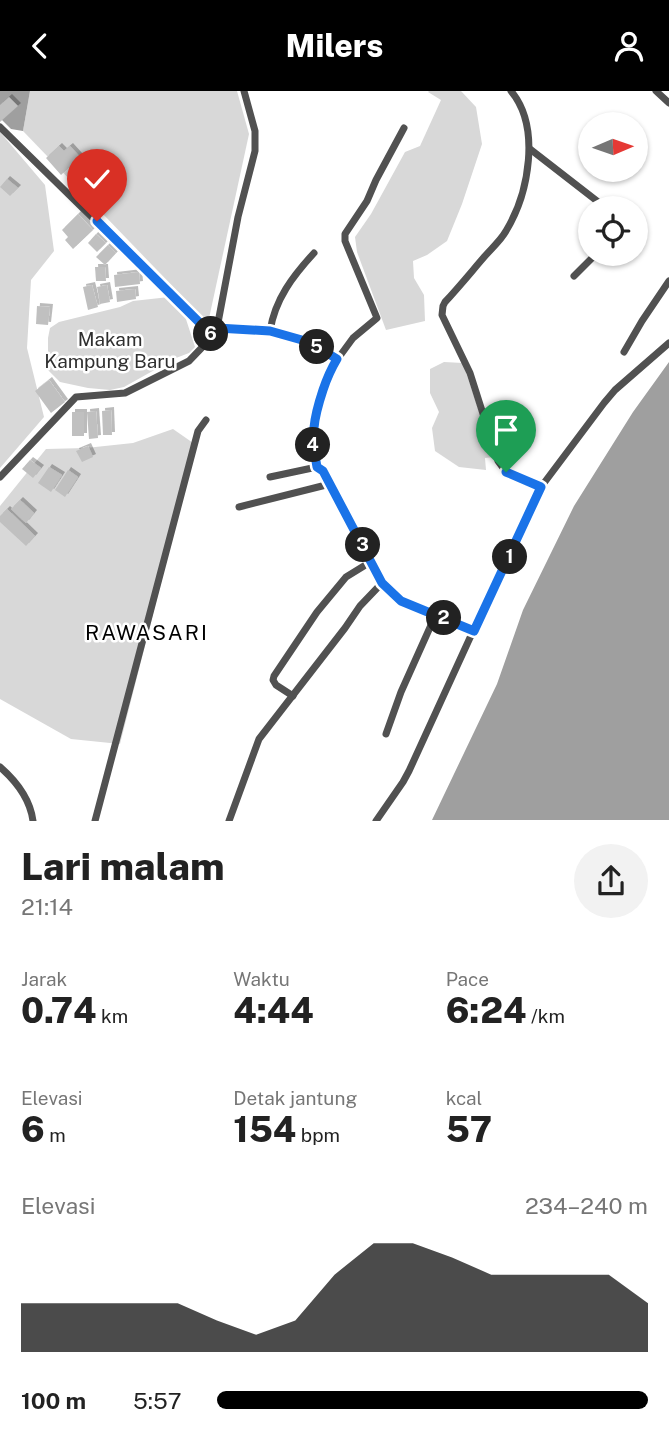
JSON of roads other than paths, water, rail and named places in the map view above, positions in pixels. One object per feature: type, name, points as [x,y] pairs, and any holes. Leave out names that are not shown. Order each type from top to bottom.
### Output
[{"type":"street","points":[[0,477],[76,397],[125,393],[189,361],[215,332],[256,139],[244,91]]},
{"type":"street","points":[[511,91],[524,111],[530,149],[525,181],[506,232],[445,302],[442,315],[470,373],[498,461],[506,472],[541,487]]},
{"type":"street","points":[[656,91],[669,103]]},
{"type":"street","points":[[0,127],[215,332],[270,331],[309,342],[337,359]]},
{"type":"street","points":[[404,128],[367,201],[345,234],[345,241],[377,318],[353,338],[331,368],[314,420],[313,447],[317,467],[323,471],[382,583],[401,601],[474,631]]},
{"type":"street","points":[[530,149],[591,196]]},
{"type":"street","points":[[270,331],[278,301],[314,253]]},
{"type":"street","points":[[573,275],[583,266]]},
{"type":"street","points":[[624,352],[669,281]]},
{"type":"street","points":[[376,821],[403,782],[541,487],[615,390],[669,343]]},
{"type":"street","points":[[95,821],[198,431],[206,420]]},
{"type":"street","points":[[270,477],[317,467]]},
{"type":"street","points":[[239,507],[330,484]]},
{"type":"street","points":[[293,696],[276,685],[274,676],[317,612],[346,577],[372,561]]},
{"type":"street","points":[[229,821],[260,739],[360,606],[382,583]]},
{"type":"street","points":[[386,734],[401,692],[436,614]]},
{"type":"street","points":[[0,767],[26,797],[33,821]]},
{"type":"district","name":"RAWASARI","points":[[147,633]]},
{"type":"park label","name":"Makam Kampung Baru","points":[[110,350]]}]
